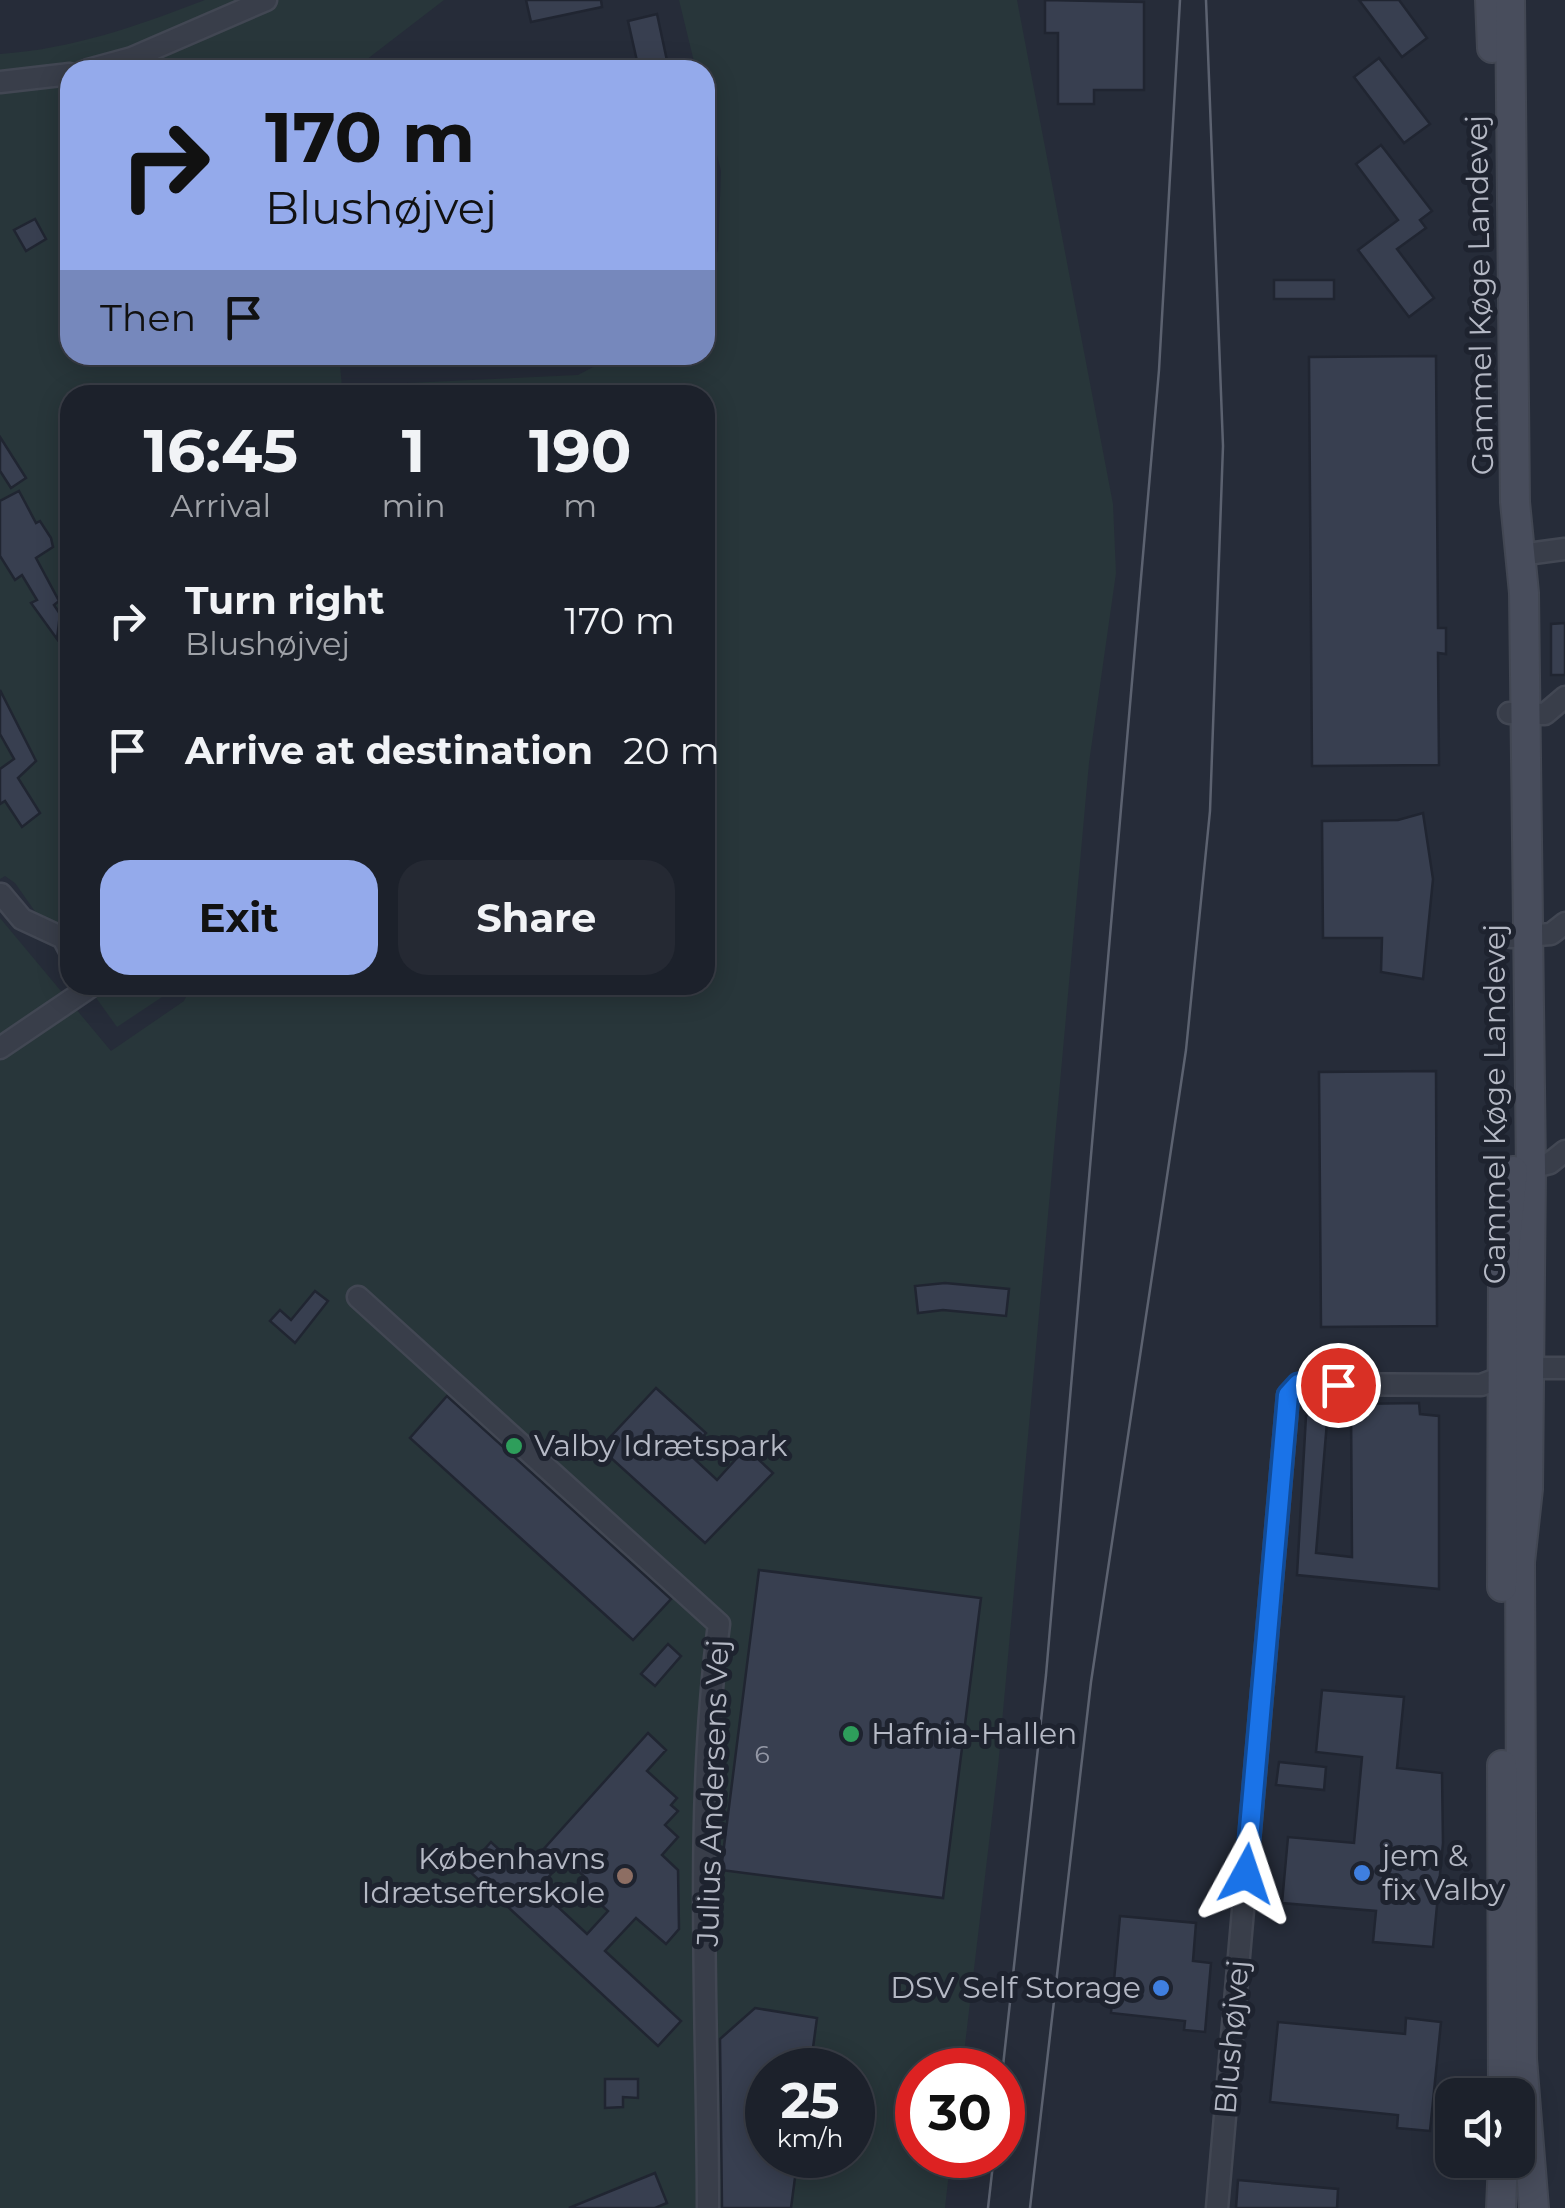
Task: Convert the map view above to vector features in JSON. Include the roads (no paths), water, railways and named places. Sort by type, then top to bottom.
[{"type":"main road","name":"Gammel Køge Landevej","points":[[1490,0],[1497,455],[1517,713]]},
{"type":"main road","name":"Gammel Køge Landevej","points":[[1503,2078],[1522,1171],[1517,713],[1520,555],[1515,502],[1510,0]]},
{"type":"main road","name":"Gammel Køge Landevej","points":[[1515,1372],[1528,1489],[1520,1562],[1522,2059],[1534,2208]]},
{"type":"main road","points":[[1501,2208],[1502,2178]]},
{"type":"street","points":[[125,60],[266,0]]},
{"type":"street","points":[[0,82],[60,75]]},
{"type":"street","points":[[1520,555],[1565,549]]},
{"type":"street","points":[[1517,713],[1545,714],[1565,697]]},
{"type":"street","points":[[1,894],[22,919],[60,937]]},
{"type":"street","points":[[1519,937],[1551,934],[1565,923]]},
{"type":"street","points":[[0,1048],[78,995]]},
{"type":"street","points":[[1522,1171],[1565,1150]]},
{"type":"street","name":"Julius Andersens Vej","points":[[358,1297],[719,1624],[712,1677],[707,1830],[708,2208]]},
{"type":"street","name":"Blushøjvej","points":[[1217,2208],[1288,1395],[1298,1384],[1480,1385],[1515,1372],[1565,1368]]},
{"type":"tram line","points":[[1005,2048],[1046,1675],[1159,370],[1180,0]]},
{"type":"tram line","points":[[1030,2208],[1091,1682],[1186,1050],[1210,811],[1223,446],[1206,0]]},
{"type":"tram line","points":[[988,2208],[991,2178]]},
{"type":"place","name":"Valby Idrætspark","points":[[514,1446]]},
{"type":"place","name":"Hafnia-Hallen","points":[[851,1734]]},
{"type":"place","name":"jem & fix Valby","points":[[1362,1873]]},
{"type":"place","name":"Københavns Idrætsefterskole","points":[[625,1876]]},
{"type":"place","name":"DSV Self Storage","points":[[1161,1988]]}]
